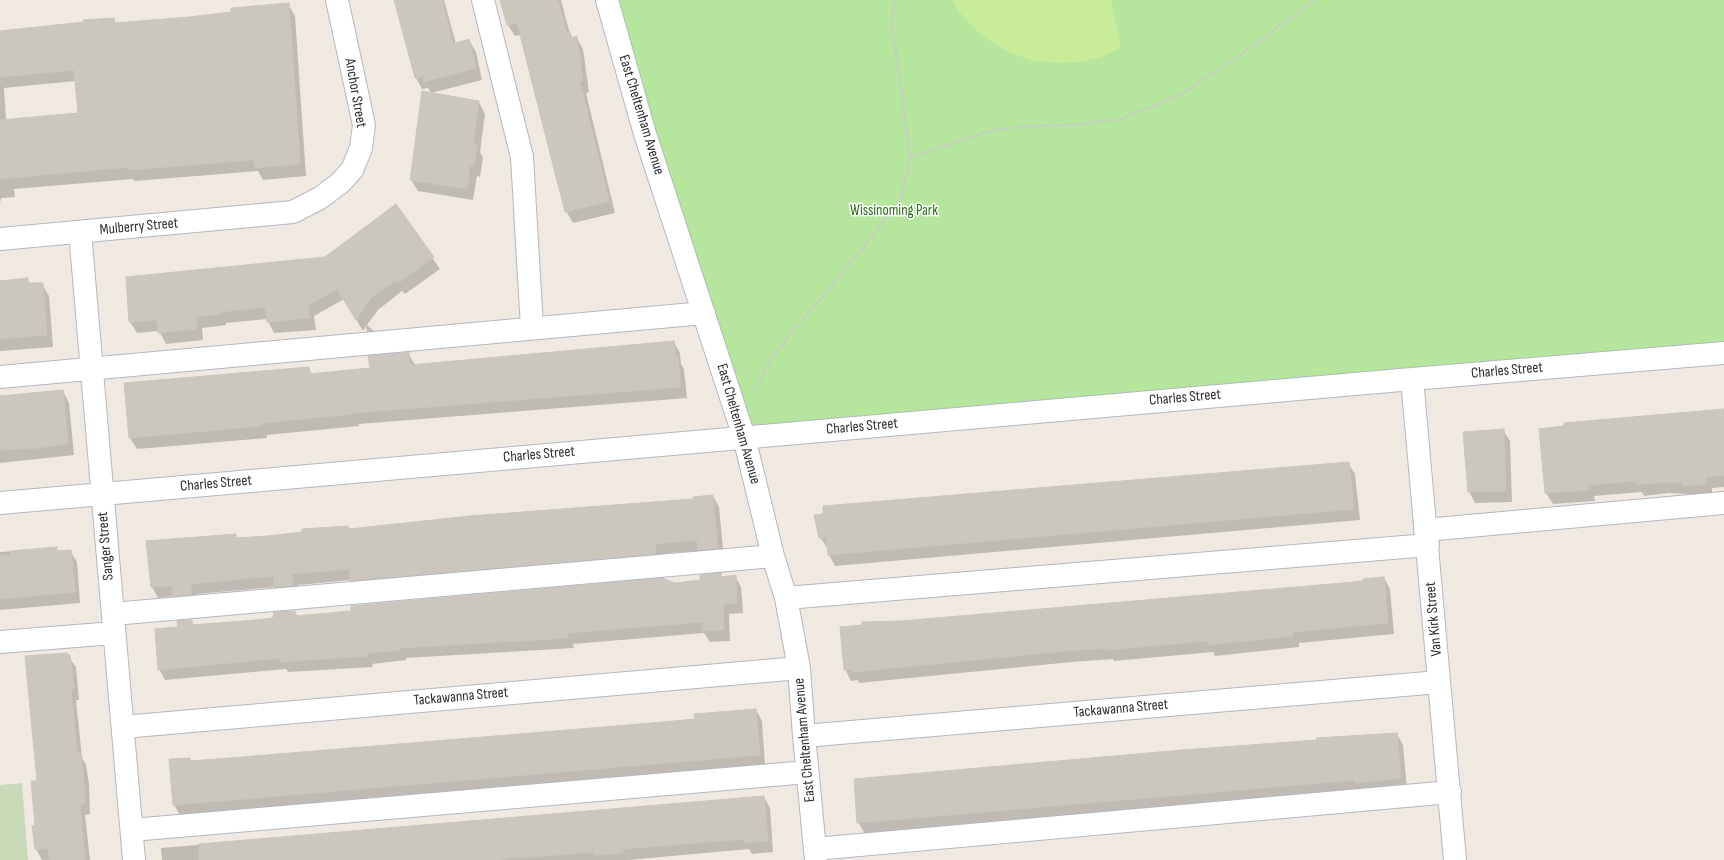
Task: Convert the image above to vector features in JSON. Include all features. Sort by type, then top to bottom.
[{"type":"street","name":"Anchor Street","points":[[278,214],[292,212],[320,198],[340,183],[352,170],[361,148],[364,125],[337,0]]},
{"type":"street","points":[[483,0],[522,157],[532,328]]},
{"type":"street","name":"East Cheltenham Avenue","points":[[607,0],[645,134],[744,437],[773,556],[786,598],[800,668],[807,772],[816,854]]},
{"type":"street","name":"Mulberry Street","points":[[0,239],[278,214]]},
{"type":"street","name":"Sanger Street","points":[[80,232],[134,860]]},
{"type":"street","points":[[0,377],[704,313]]},
{"type":"street","name":"Charles Street","points":[[0,503],[1412,378],[1724,353]]},
{"type":"street","name":"Van Kirk Street","points":[[1412,378],[1456,860]]},
{"type":"street","points":[[786,598],[1427,538],[1724,503]]},
{"type":"street","points":[[0,642],[114,624],[773,556]]},
{"type":"street","name":"Tackawanna Street","points":[[123,727],[800,668]]},
{"type":"street","name":"Tackawanna Street","points":[[804,736],[1439,682]]},
{"type":"street","points":[[132,830],[807,772]]},
{"type":"street","points":[[816,854],[1450,792]]},
{"type":"path","points":[[755,392],[757,384],[774,354],[872,237],[901,198],[910,157],[900,76],[892,29],[894,0]]},
{"type":"path","points":[[910,157],[989,131],[1025,126],[1068,125],[1122,119],[1180,96],[1235,59],[1315,0]]},
{"type":"green space","name":"Wissinoming Park","points":[[607,0],[1724,0],[1724,353],[744,437]]},
{"type":"green space","points":[[952,0],[1111,0],[1121,48],[1101,57],[1079,62],[1057,63],[1035,61],[1013,54],[994,44],[976,30],[961,14]]},
{"type":"green space","points":[[22,783],[28,860],[0,860],[0,785]]},
{"type":"building","points":[[394,0],[442,0],[453,44],[469,39],[476,68],[423,82],[424,76],[415,78]]},
{"type":"building","points":[[500,0],[558,0],[567,33],[570,32],[571,38],[577,36],[583,81],[580,82],[609,201],[565,212],[517,23],[507,25]]},
{"type":"building","points":[[289,3],[300,164],[255,168],[254,160],[127,170],[128,167],[0,179],[0,120],[78,113],[74,70],[0,77],[0,31],[84,22],[83,20],[114,18],[115,23],[189,17],[231,12],[231,8]]},
{"type":"building","points":[[422,91],[479,101],[473,145],[477,145],[474,166],[470,165],[467,189],[410,180]]},
{"type":"building","points":[[396,204],[434,257],[398,283],[395,281],[371,298],[356,320],[337,289],[308,305],[310,318],[267,322],[265,307],[220,312],[220,314],[196,317],[197,329],[158,333],[157,320],[129,322],[126,277],[325,257]]},
{"type":"building","points":[[28,278],[28,283],[43,283],[47,335],[0,339],[0,281]]},
{"type":"building","points":[[674,341],[676,357],[678,357],[681,387],[353,413],[261,423],[261,426],[129,438],[124,383],[309,367],[310,374],[370,368],[368,356],[409,352],[410,365]]},
{"type":"building","points":[[63,390],[68,443],[38,448],[0,450],[0,396]]},
{"type":"building","points":[[1724,409],[1724,475],[1706,477],[1706,484],[1683,486],[1683,483],[1661,482],[1636,485],[1636,481],[1588,485],[1589,490],[1545,493],[1539,429],[1564,426],[1564,423]]},
{"type":"building","points":[[1504,429],[1506,491],[1468,492],[1463,432]]},
{"type":"building","points":[[1349,462],[1354,509],[828,555],[826,537],[819,538],[814,515],[823,514],[823,506]]},
{"type":"building","points":[[713,495],[718,548],[698,550],[697,540],[655,544],[656,554],[350,581],[349,569],[292,574],[293,586],[274,587],[274,576],[191,584],[191,595],[173,596],[172,586],[151,587],[146,541],[236,534],[236,538],[268,536],[302,532],[302,529],[348,526],[349,529],[470,516],[693,499],[693,497]]},
{"type":"building","points":[[57,547],[57,551],[71,550],[75,592],[0,599],[0,556],[11,555],[10,551]]},
{"type":"building","points":[[721,573],[721,577],[736,575],[737,603],[723,604],[724,630],[702,631],[702,622],[568,633],[568,638],[400,648],[400,650],[367,653],[367,656],[280,662],[280,658],[158,670],[155,629],[178,627],[177,621],[192,620],[192,625],[255,620],[273,618],[274,612],[295,611],[296,616],[351,611],[351,606],[662,578],[675,583],[700,580],[700,575]]},
{"type":"building","points":[[1384,577],[1388,623],[1293,632],[1293,636],[1208,645],[1207,641],[1106,650],[1106,648],[1065,651],[852,672],[852,669],[844,670],[840,627],[862,625],[862,622],[901,621],[1343,583]]},
{"type":"building","points":[[67,653],[70,655],[74,689],[71,689],[77,753],[80,753],[83,772],[85,803],[80,804],[85,860],[49,860],[48,848],[35,849],[32,826],[35,825],[31,781],[37,781],[25,656]]},
{"type":"building","points":[[756,709],[760,755],[173,805],[169,759],[190,758],[190,761],[652,723],[695,719],[694,714]]},
{"type":"building","points":[[1397,733],[1401,778],[1355,783],[1355,780],[857,823],[854,779],[1182,750],[1317,740],[1316,738]]},
{"type":"building","points":[[764,796],[768,841],[745,843],[745,839],[623,849],[623,853],[594,855],[594,852],[491,860],[199,860],[199,844]]}]
